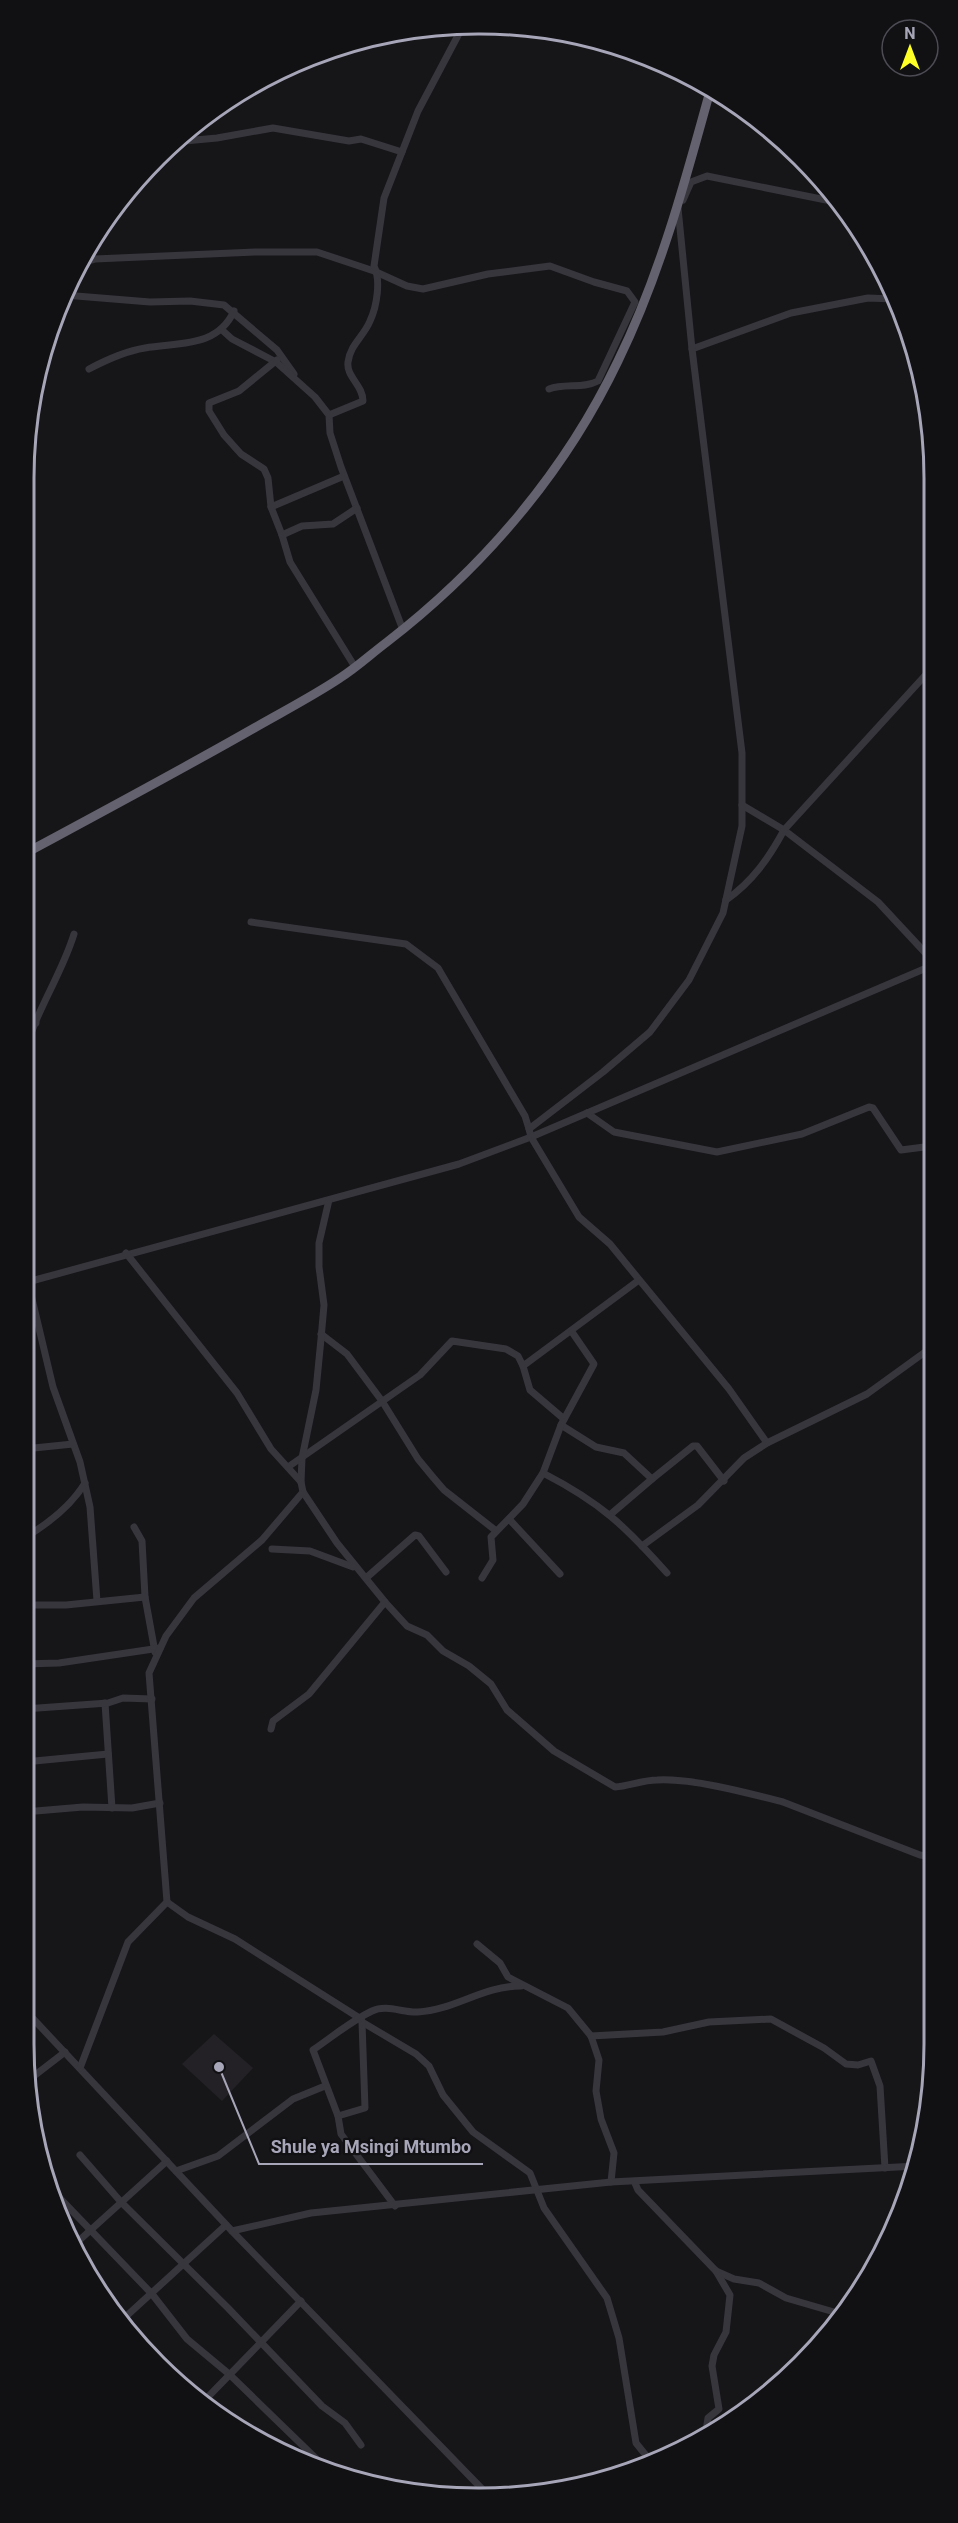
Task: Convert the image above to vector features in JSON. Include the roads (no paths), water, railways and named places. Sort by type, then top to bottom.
[{"type":"highway","points":[[34,849],[189,766],[341,678],[450,591],[491,548],[519,516],[564,453],[618,361],[647,292],[678,205],[708,98]]},
{"type":"street","points":[[329,415],[363,401],[363,393],[348,372],[347,364],[350,352],[370,323],[378,274],[374,266],[381,209],[418,111],[459,35]]},
{"type":"street","points":[[191,140],[273,128],[349,141],[361,139],[402,152]]},
{"type":"street","points":[[679,216],[684,196],[691,182],[706,176],[823,199]]},
{"type":"street","points":[[530,1133],[650,1032],[689,980],[723,913],[742,826],[742,753],[692,349],[678,205]]},
{"type":"street","points":[[93,259],[302,251],[317,252],[407,286],[423,289],[488,274],[550,266],[627,291],[634,302],[598,381],[549,389]]},
{"type":"street","points":[[73,297],[150,302],[208,302],[224,305],[234,311],[280,354],[301,384]]},
{"type":"street","points":[[692,349],[791,313],[868,298],[885,299]]},
{"type":"street","points":[[89,369],[144,348],[186,344],[222,330],[234,311]]},
{"type":"street","points":[[222,330],[232,339],[276,362],[301,384],[329,415],[330,433],[344,476],[357,508],[363,531],[403,630]]},
{"type":"street","points":[[280,354],[276,362],[239,391],[209,403],[209,411],[224,435],[241,454],[264,469],[268,478],[271,507],[290,562],[355,667]]},
{"type":"street","points":[[271,507],[344,476]]},
{"type":"street","points":[[282,535],[302,526],[333,524],[357,508]]},
{"type":"street","points":[[726,900],[743,888],[772,852],[784,830],[924,677]]},
{"type":"street","points":[[742,805],[784,830],[878,902],[924,951]]},
{"type":"street","points":[[251,922],[406,944],[438,968],[525,1116],[530,1133],[575,1212],[610,1244],[729,1389],[767,1443]]},
{"type":"street","points":[[34,1029],[42,1004],[62,966],[74,934]]},
{"type":"street","points":[[34,1280],[459,1164],[530,1133],[587,1113],[924,969]]},
{"type":"street","points":[[587,1113],[614,1132],[717,1152],[802,1134],[869,1107],[873,1108],[901,1150],[924,1147]]},
{"type":"street","points":[[329,1200],[319,1244],[318,1267],[324,1305],[316,1390],[302,1458],[301,1482],[303,1492],[337,1543],[385,1602],[407,1626],[427,1635],[443,1651],[469,1666],[491,1684],[507,1710],[554,1751],[615,1787],[655,1780],[671,1780],[762,1797],[924,1854]]},
{"type":"street","points":[[126,1253],[237,1394],[271,1449],[301,1482]]},
{"type":"street","points":[[524,1366],[639,1280]]},
{"type":"street","points":[[34,1312],[54,1387],[74,1444],[84,1483],[92,1522],[98,1601]]},
{"type":"street","points":[[482,1578],[493,1560],[490,1542],[495,1530],[523,1504],[543,1473],[562,1422],[594,1364],[572,1332]]},
{"type":"street","points":[[321,1334],[347,1354],[382,1401],[418,1459],[444,1490],[495,1530]]},
{"type":"street","points":[[288,1467],[420,1375],[452,1341],[506,1349],[518,1356],[524,1366],[524,1378],[530,1390],[562,1422],[596,1447],[624,1453],[652,1479]]},
{"type":"street","points":[[642,1546],[698,1505],[744,1458],[767,1443],[867,1394],[924,1353]]},
{"type":"street","points":[[34,1448],[74,1444]]},
{"type":"street","points":[[611,1514],[695,1445],[724,1481]]},
{"type":"street","points":[[543,1473],[594,1501],[611,1514],[667,1574]]},
{"type":"street","points":[[34,1531],[50,1521],[77,1495],[84,1483]]},
{"type":"street","points":[[34,1664],[59,1663],[157,1648],[194,1598],[262,1540],[303,1492]]},
{"type":"street","points":[[509,1519],[560,1574]]},
{"type":"street","points":[[80,2068],[128,1942],[167,1902],[149,1673],[157,1648],[145,1597],[142,1541],[134,1527]]},
{"type":"street","points":[[366,1578],[415,1535],[419,1536],[446,1572]]},
{"type":"street","points":[[272,1549],[310,1551],[358,1569]]},
{"type":"street","points":[[34,1605],[66,1605],[145,1597]]},
{"type":"street","points":[[271,1729],[273,1721],[309,1694],[385,1602]]},
{"type":"street","points":[[34,1707],[105,1703],[123,1698],[152,1699]]},
{"type":"street","points":[[105,1703],[112,1808]]},
{"type":"street","points":[[34,1761],[108,1754]]},
{"type":"street","points":[[34,1811],[83,1806],[132,1808],[160,1803]]},
{"type":"street","points":[[167,1902],[188,1917],[235,1939],[416,2054],[429,2066],[443,2095],[473,2132],[530,2173],[544,2208],[607,2298],[619,2338],[636,2443],[646,2456]]},
{"type":"street","points":[[477,1944],[500,1963],[508,1977],[521,1986],[567,2008],[591,2036],[599,2060],[596,2091],[601,2120],[614,2153],[611,2182]]},
{"type":"street","points":[[395,2206],[341,2134],[338,2116],[313,2050],[373,2010],[391,2008],[418,2012],[465,2001],[488,1989],[521,1986]]},
{"type":"street","points":[[34,2019],[229,2228],[481,2488]]},
{"type":"street","points":[[591,2036],[663,2032],[709,2022],[771,2019],[824,2048],[846,2064],[858,2065],[871,2061],[880,2086],[885,2168]]},
{"type":"street","points":[[338,2116],[365,2108],[361,2020]]},
{"type":"street","points":[[35,2075],[65,2052]]},
{"type":"street","points":[[176,2171],[218,2156],[293,2099],[326,2086]]},
{"type":"street","points":[[80,2155],[121,2202],[322,2406],[345,2423],[361,2445]]},
{"type":"street","points":[[80,2240],[167,2162]]},
{"type":"street","points":[[127,2316],[183,2264],[229,2228],[311,2213],[611,2182],[635,2183],[906,2167]]},
{"type":"street","points":[[635,2183],[638,2190],[716,2271],[730,2295],[726,2332],[714,2355],[712,2366],[719,2409],[708,2418],[707,2426]]},
{"type":"street","points":[[64,2203],[152,2294],[187,2339],[229,2374],[315,2457]]},
{"type":"street","points":[[716,2271],[734,2279],[759,2283],[786,2298],[834,2312]]},
{"type":"street","points":[[208,2397],[301,2301]]},
{"type":"place","name":"Shule ya Msingi Mtumbo","points":[[219,2067]]}]
